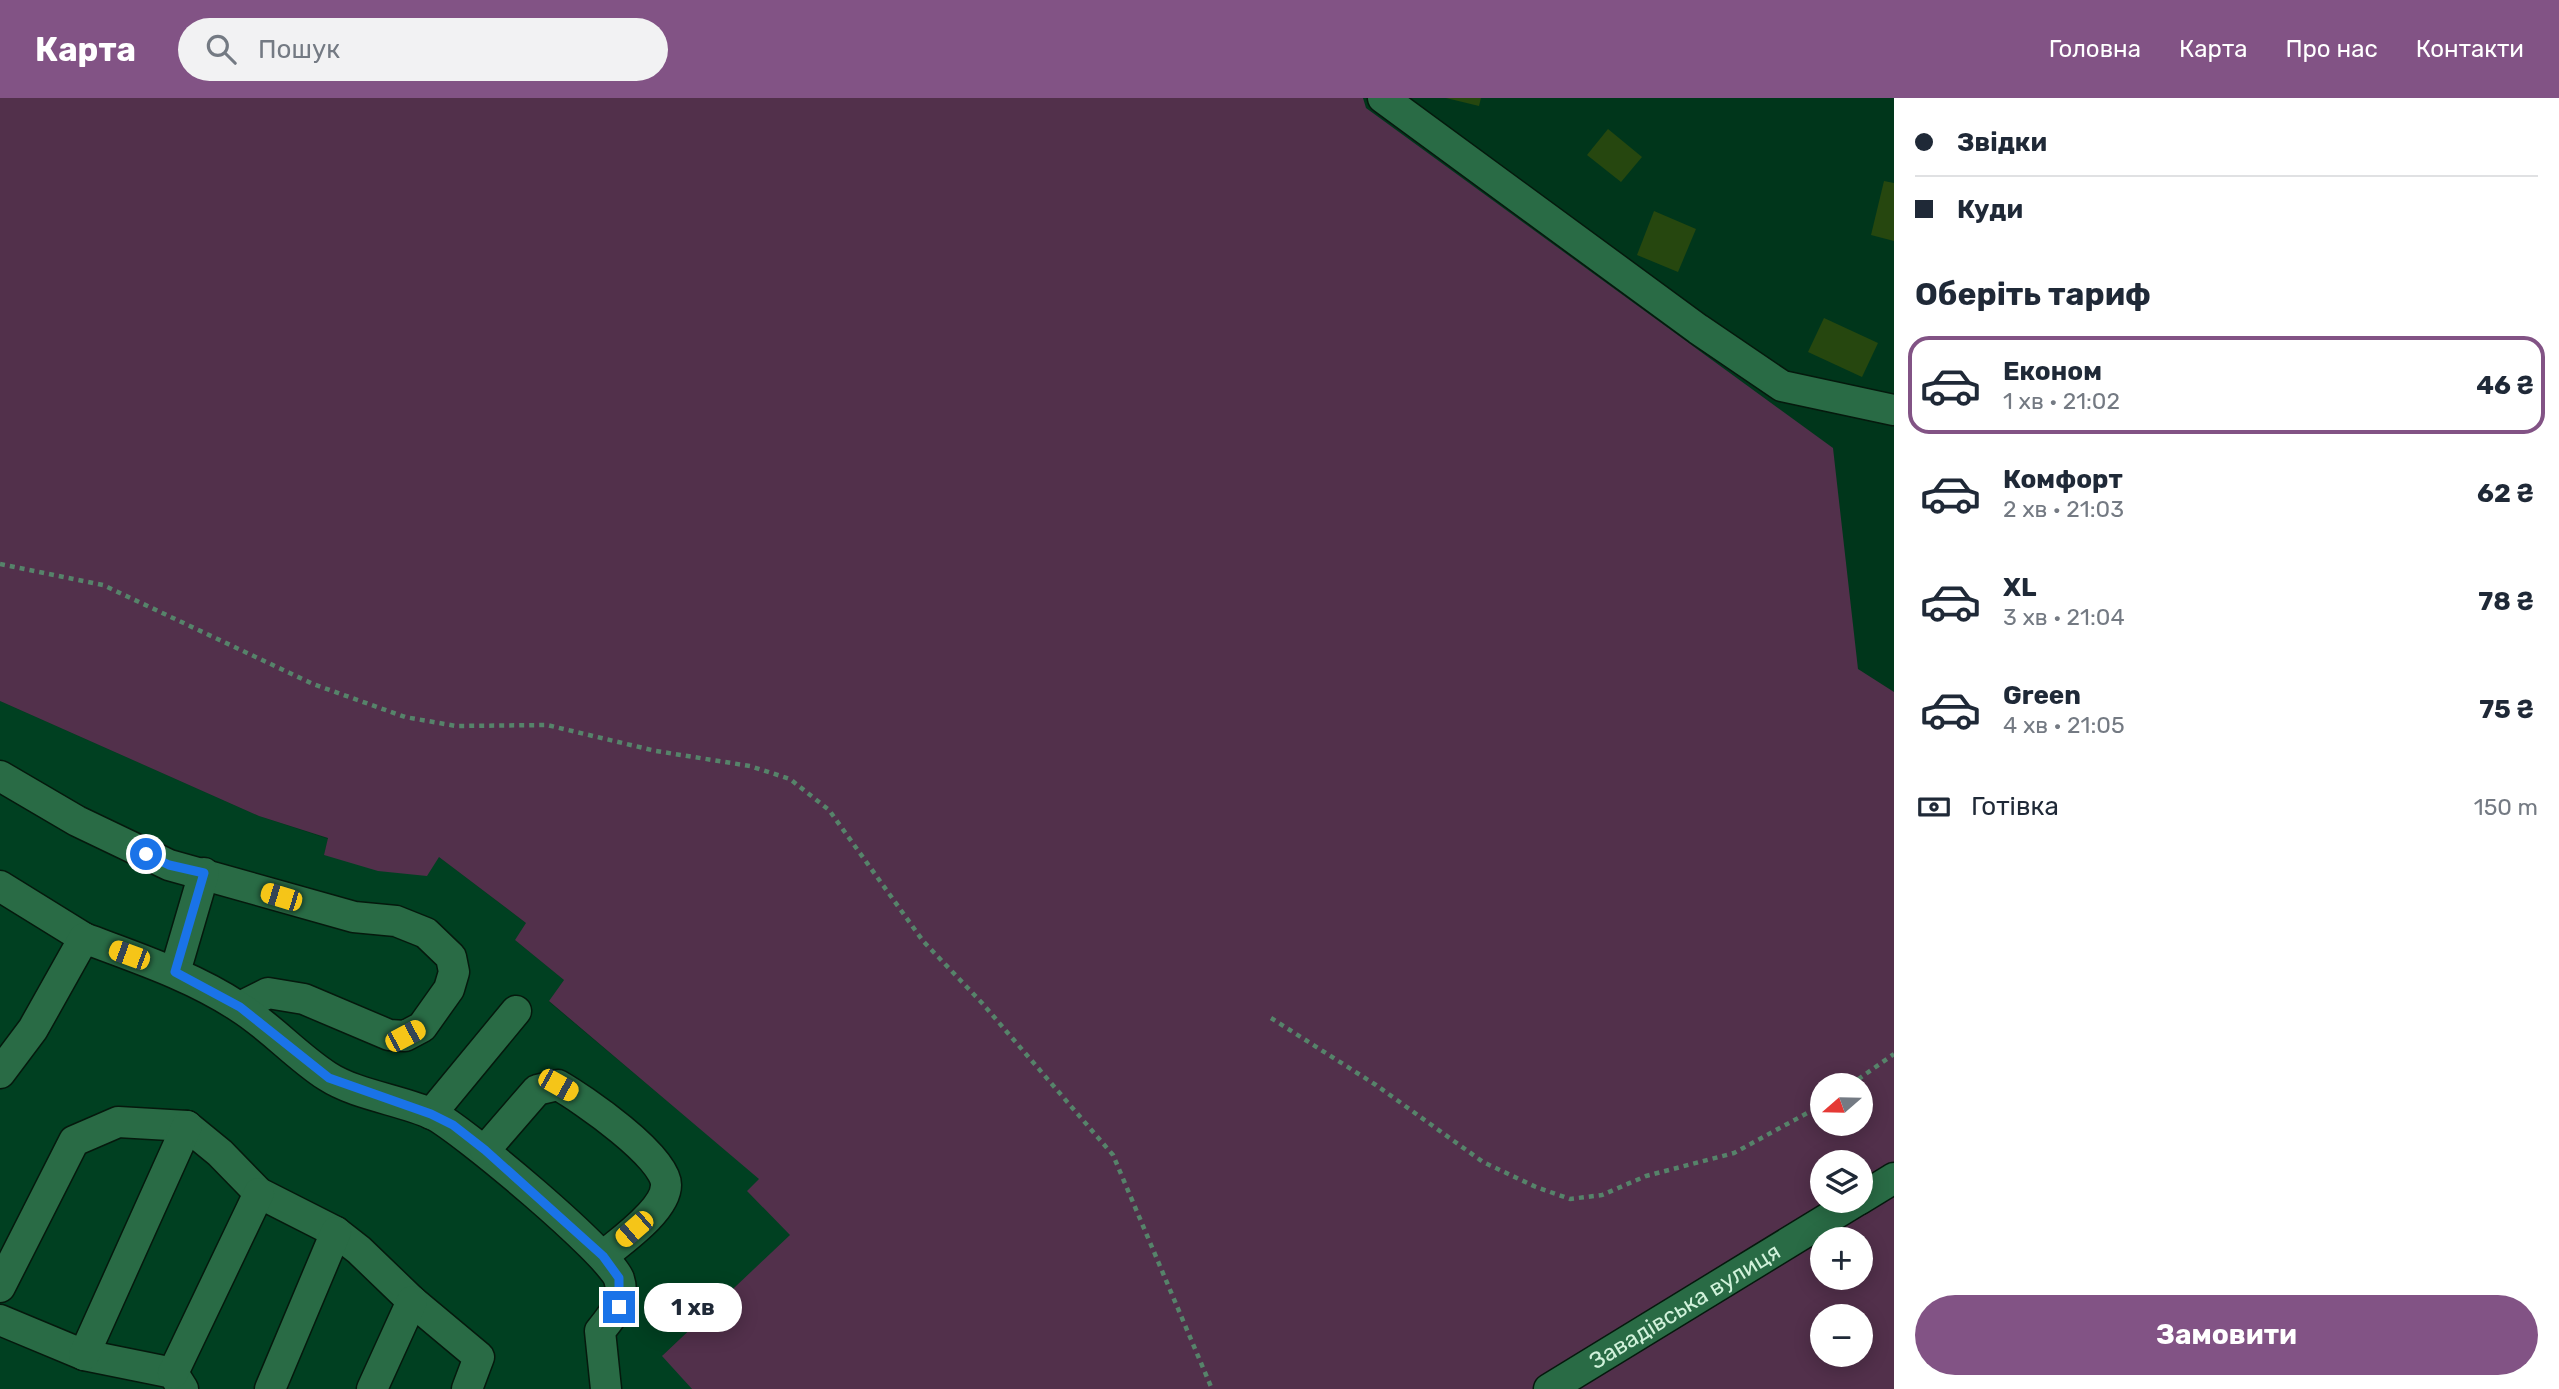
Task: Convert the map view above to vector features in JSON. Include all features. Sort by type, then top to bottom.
[{"type":"street","points":[[1383,98],[1698,329],[1782,386],[1894,410]]},
{"type":"street","points":[[0,776],[77,821],[169,865],[204,873],[306,905],[406,925],[426,933],[451,957],[454,972],[449,989],[422,1027],[405,1036],[389,1034],[304,999],[268,993],[240,1007]]},
{"type":"street","points":[[175,972],[204,873]]},
{"type":"street","points":[[0,886],[84,938],[175,972],[240,1007],[329,1078],[431,1114],[485,1150],[603,1256],[619,1278],[619,1307],[600,1331],[606,1389]]},
{"type":"street","points":[[0,1073],[33,1029],[84,938]]},
{"type":"street","points":[[431,1114],[516,1011]]},
{"type":"street","points":[[485,1150],[537,1090],[558,1085],[582,1098],[648,1155],[663,1173],[666,1186],[660,1202],[650,1215],[603,1256]]},
{"type":"street","points":[[0,1287],[74,1141],[118,1122],[187,1126],[220,1153],[259,1194],[336,1232],[359,1250],[411,1301],[478,1357],[467,1389]]},
{"type":"street","points":[[84,1355],[187,1126]]},
{"type":"street","name":"Завадівська вулиця","points":[[1873,1191],[1894,1178]]},
{"type":"street","points":[[0,1320],[84,1355],[178,1381],[259,1194]]},
{"type":"street","name":"Завадівська вулиця","points":[[1549,1389],[1838,1213]]},
{"type":"street","points":[[270,1389],[336,1232]]},
{"type":"street","points":[[373,1389],[411,1301]]},
{"type":"path","points":[[0,564],[103,585],[313,684],[405,717],[456,726],[547,725],[656,751],[750,766],[790,779],[828,810],[923,941],[982,1003],[1113,1155],[1212,1389]]},
{"type":"path","points":[[1271,1018],[1376,1085],[1483,1162],[1536,1187],[1570,1199],[1602,1195],[1646,1176],[1734,1153],[1810,1112]]},
{"type":"path","points":[[1867,1073],[1894,1054]]},
{"type":"shaded area","points":[[0,98],[1363,98],[1366,108],[1833,448],[1858,669],[1894,692],[1894,1389],[692,1389],[662,1356],[790,1235],[747,1191],[759,1179],[549,1001],[564,980],[515,940],[526,923],[439,857],[427,876],[378,871],[324,855],[328,838],[259,816],[0,701]]},
{"type":"shaded area","points":[[0,701],[259,816],[328,839],[324,855],[439,857],[527,924],[515,940],[564,980],[549,1002],[760,1179],[748,1192],[791,1235],[663,1355],[692,1389],[0,1389]]},
{"type":"building","points":[[1446,98],[1481,98],[1479,106]]},
{"type":"building","points":[[1608,129],[1642,157],[1621,182],[1587,155]]},
{"type":"building","points":[[1884,181],[1894,183],[1894,241],[1871,235]]},
{"type":"building","points":[[1654,211],[1696,229],[1678,272],[1637,255]]},
{"type":"building","points":[[1824,318],[1878,343],[1862,377],[1808,352]]},
{"type":"route","points":[[146,854],[169,865],[204,873],[175,972],[240,1007],[329,1078],[431,1114],[453,1125],[485,1150],[603,1256],[619,1278],[619,1307]]}]
